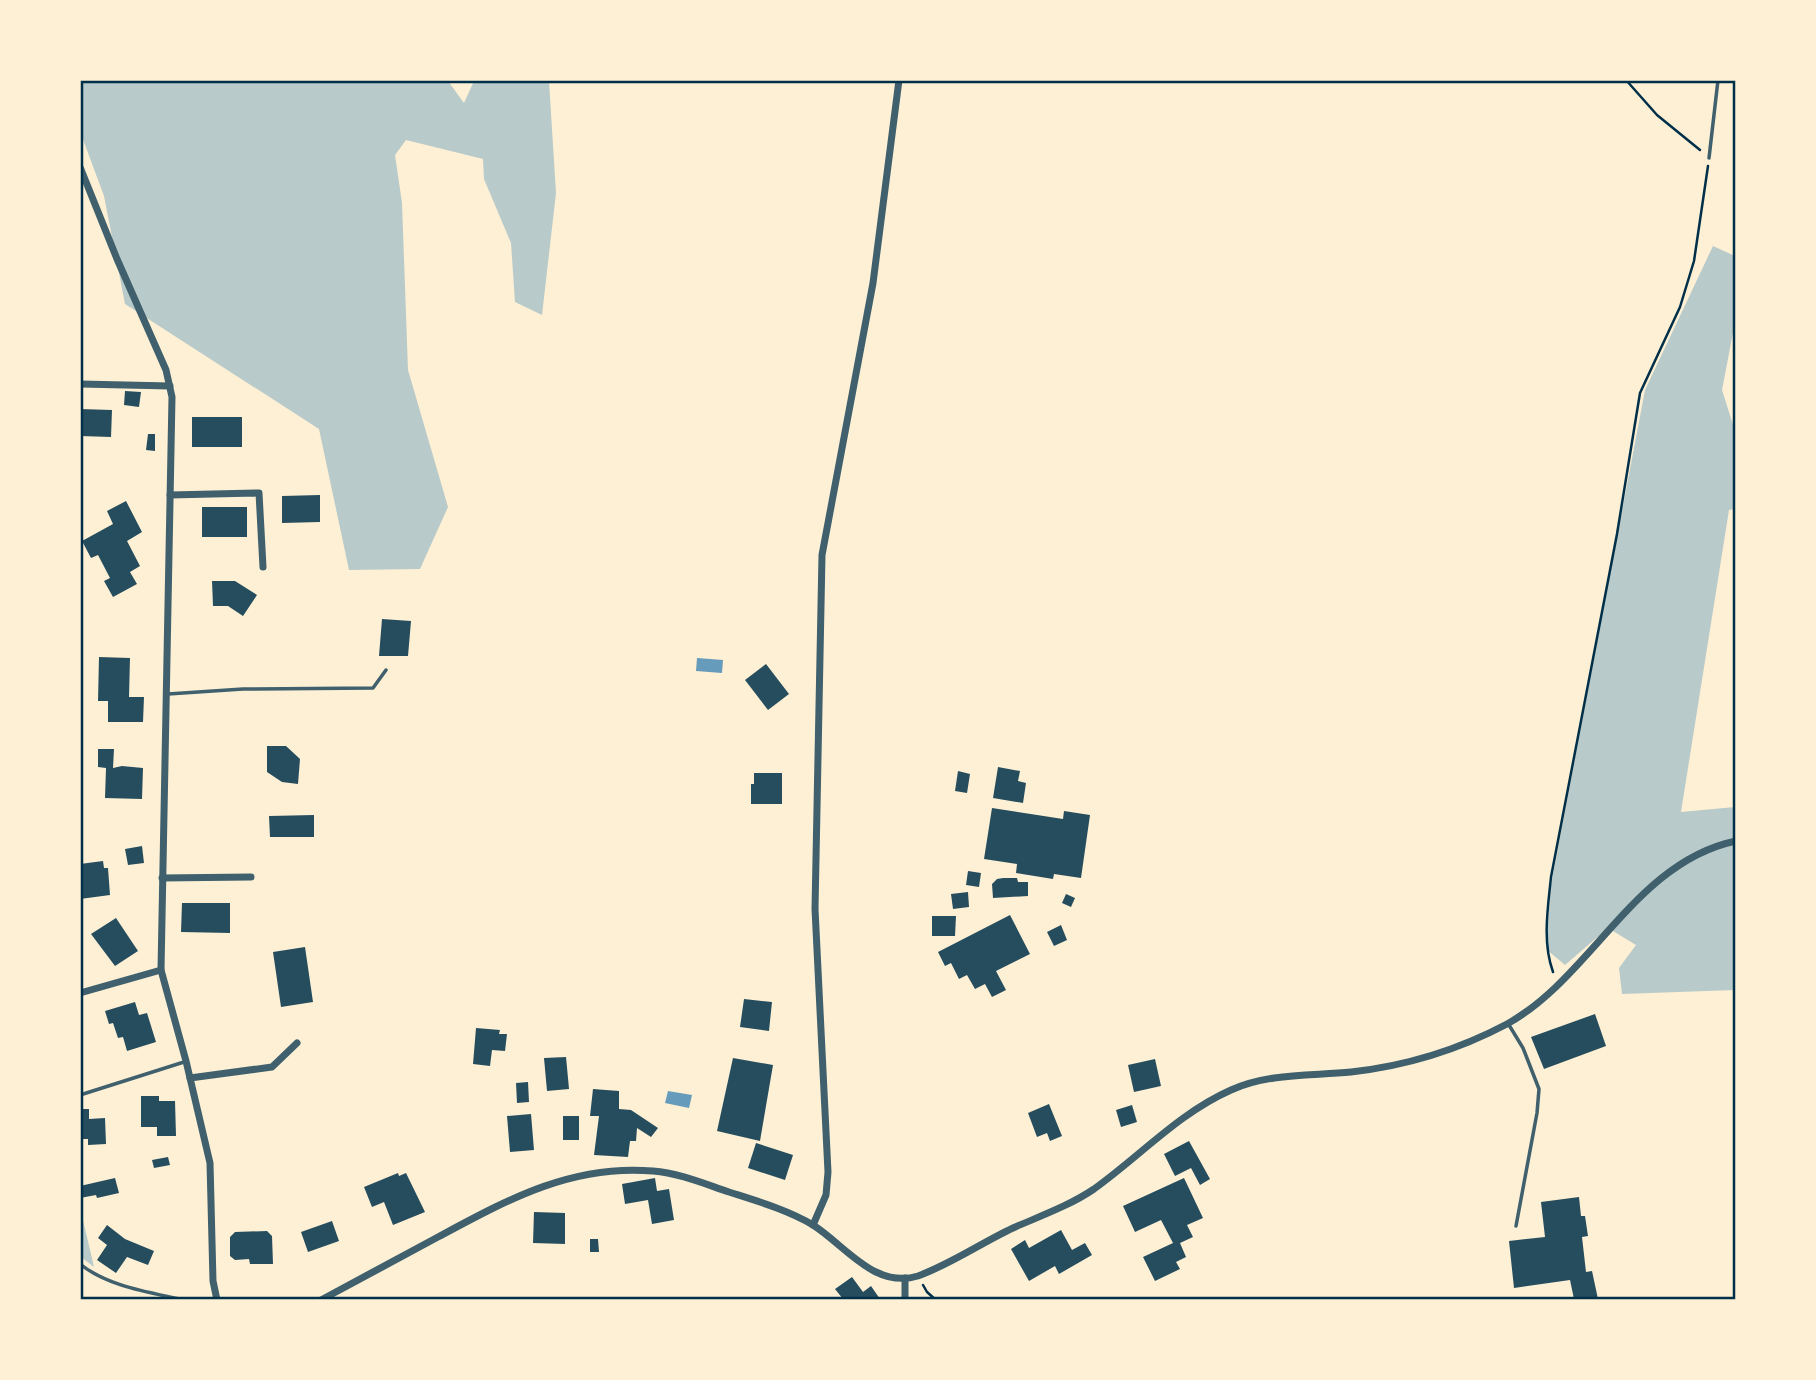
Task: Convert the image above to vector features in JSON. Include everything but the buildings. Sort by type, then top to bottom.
[{"type":"street","points":[[813,1225],[826,1195],[828,1172],[815,909],[822,555],[873,283],[899,80]]},
{"type":"street","points":[[80,167],[166,370],[172,397],[161,970],[211,1163],[213,1281],[216,1300]]},
{"type":"street","points":[[80,384],[170,386]]},
{"type":"street","points":[[170,495],[259,493],[263,568]]},
{"type":"street","points":[[321,1300],[503,1203],[552,1182],[592,1173],[633,1170],[672,1174],[774,1207],[813,1225],[864,1266],[882,1274],[905,1278],[918,1276],[1075,1200],[1104,1181],[1186,1115],[1234,1088],[1284,1076],[1348,1072],[1395,1065],[1436,1055],[1508,1023],[1544,998],[1658,882],[1698,854],[1735,841]]},
{"type":"street","points":[[162,878],[251,877]]},
{"type":"street","points":[[80,993],[161,970]]},
{"type":"street","points":[[190,1078],[272,1067],[297,1043]]},
{"type":"street","points":[[905,1278],[905,1300]]},
{"type":"lane","points":[[1709,158],[1718,80]]},
{"type":"lane","points":[[166,694],[243,689],[373,688],[386,670]]},
{"type":"lane","points":[[1508,1023],[1523,1048],[1539,1089],[1516,1226]]},
{"type":"lane","points":[[80,1096],[186,1061]]},
{"type":"lane","points":[[80,1264],[129,1287],[184,1300]]},
{"type":"path","points":[[1558,984],[1551,967],[1548,948],[1551,877],[1617,534],[1640,393],[1679,307],[1694,261],[1709,158],[1657,116],[1626,80]]},
{"type":"path","points":[[918,1276],[927,1292],[936,1300]]},
{"type":"shaded area","points":[[81,81],[448,81],[464,103],[474,81],[549,81],[556,193],[542,315],[515,302],[511,243],[484,179],[483,159],[406,140],[395,155],[402,203],[408,370],[448,507],[420,569],[349,570],[319,429],[125,304],[104,196],[81,134]]},
{"type":"shaded area","points":[[1713,246],[1735,256],[1735,322],[1722,390],[1735,431],[1735,509],[1729,510],[1681,812],[1735,807],[1735,990],[1622,994],[1619,968],[1636,945],[1608,928],[1565,965],[1546,949],[1551,885],[1645,390]]},
{"type":"shaded area","points":[[81,1218],[83,1220],[94,1267],[81,1257]]},
{"type":"water","points":[[697,658],[723,660],[722,673],[696,671]]},
{"type":"water","points":[[668,1091],[692,1095],[689,1108],[665,1103]]}]
